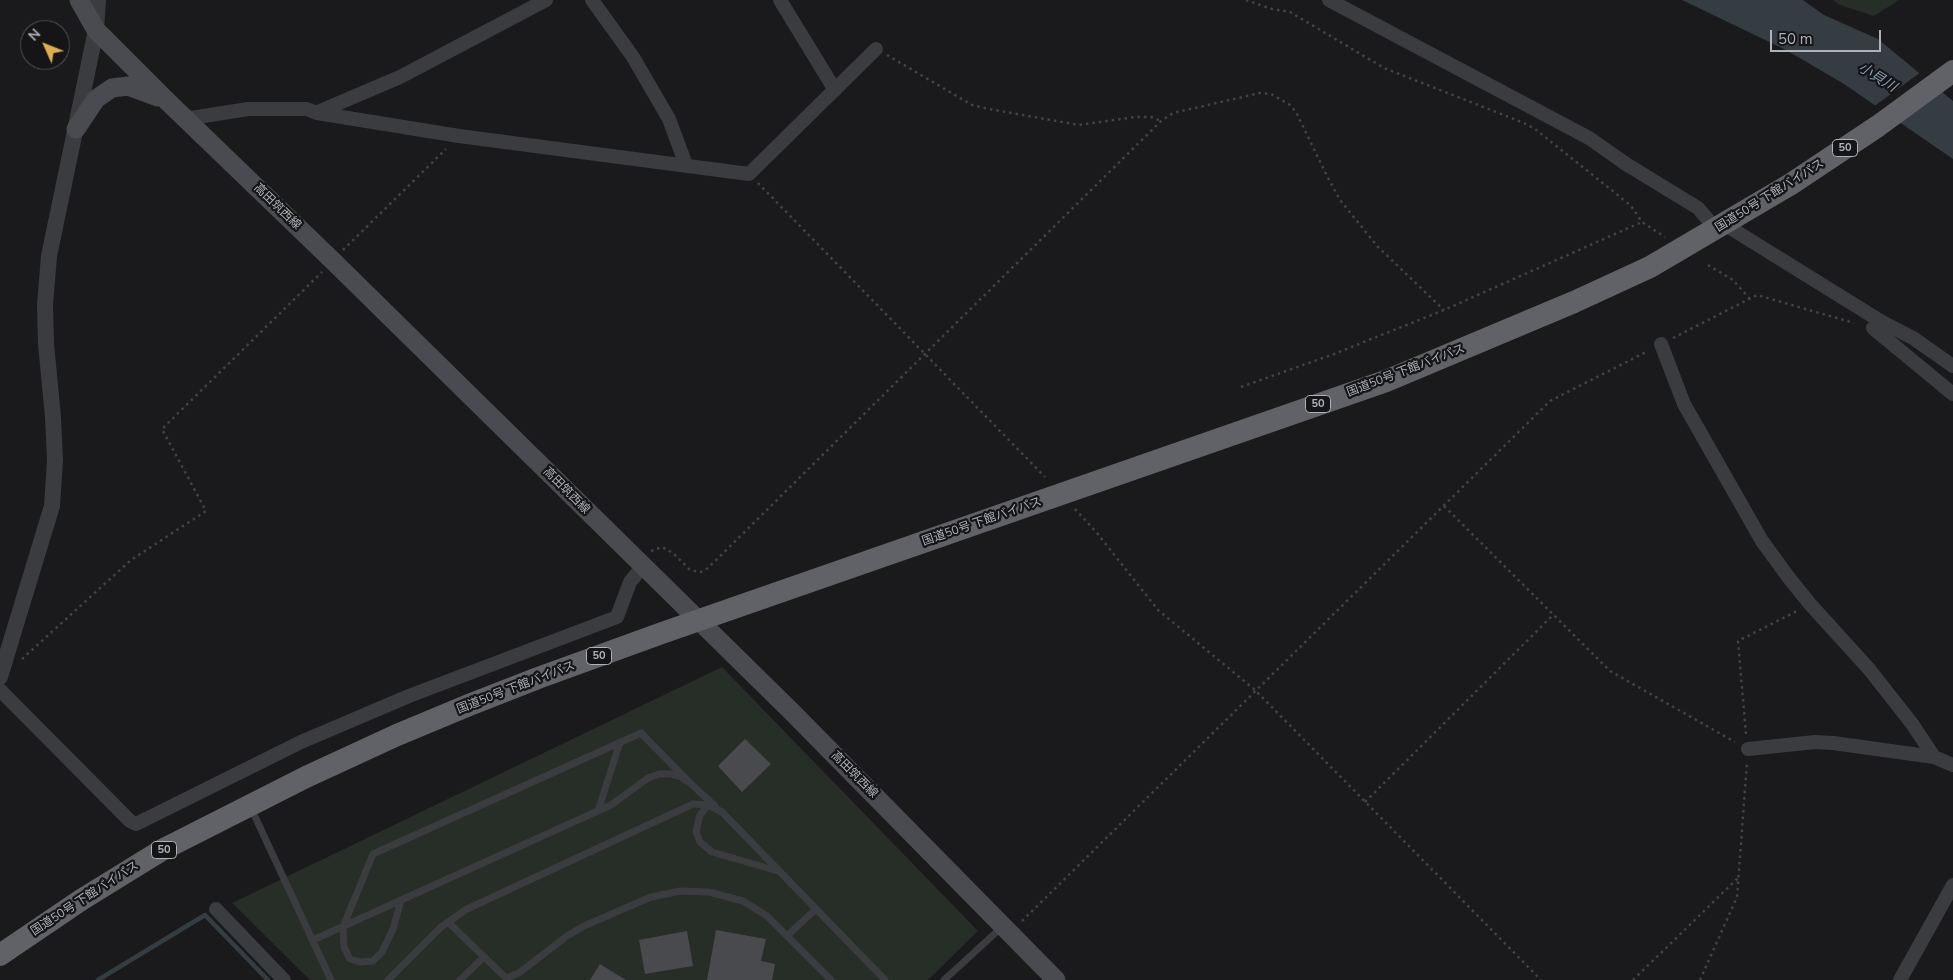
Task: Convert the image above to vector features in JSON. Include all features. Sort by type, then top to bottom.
[{"type":"highway","name":"国道50号 下館バイパス","points":[[0,955],[81,900],[162,850],[249,805],[397,736],[469,705],[538,678],[698,621],[1386,380],[1574,302],[1650,267],[1791,184],[1871,131],[1953,70]]},
{"type":"main road","name":"高田筑西線","points":[[79,0],[96,30],[792,712],[1056,980]]},
{"type":"main road","points":[[76,129],[96,99],[112,88],[128,86],[166,100]]},
{"type":"street","points":[[1,674],[52,506],[55,460],[46,344],[45,305],[49,256],[96,30],[98,0]]},
{"type":"street","points":[[317,113],[400,77],[546,0]]},
{"type":"street","points":[[592,0],[633,57],[669,119],[686,165]]},
{"type":"street","points":[[780,0],[835,90]]},
{"type":"street","points":[[1329,0],[1589,138],[1626,164],[1882,322],[1913,338],[1953,366]]},
{"type":"street","points":[[185,119],[248,109],[307,109],[317,113],[459,136],[749,174],[876,49]]},
{"type":"street","points":[[1873,328],[1953,394]]},
{"type":"street","points":[[1661,344],[1684,404],[1753,524],[1789,578],[1869,669],[1913,725],[1934,757]]},
{"type":"street","points":[[0,690],[130,821],[136,824],[301,742],[400,700],[617,616],[630,582],[640,564]]},
{"type":"street","points":[[1748,749],[1815,742],[1934,757],[1953,765]]},
{"type":"street","points":[[1900,980],[1953,885]]},
{"type":"street","points":[[216,909],[284,980]]},
{"type":"lane","points":[[401,900],[382,952],[373,961],[360,962],[350,959],[344,947],[342,926],[373,854],[641,733],[690,783],[722,812],[885,980]]},
{"type":"lane","points":[[598,811],[620,742]]},
{"type":"lane","points":[[313,940],[611,805],[648,778],[659,774],[671,774],[681,777],[690,783]]},
{"type":"lane","points":[[388,980],[448,922],[467,909],[684,807],[693,804],[708,805],[722,812]]},
{"type":"lane","points":[[249,805],[331,980]]},
{"type":"lane","points":[[708,805],[700,815],[696,832],[700,842],[712,852],[779,871]]},
{"type":"lane","points":[[448,922],[506,978],[513,976],[567,936],[584,926],[652,897],[680,891],[709,892],[743,901],[768,916],[831,980]]},
{"type":"lane","points":[[788,935],[816,909]]},
{"type":"lane","points":[[944,980],[1007,929]]},
{"type":"lane","points":[[460,980],[484,957]]},
{"type":"lane","points":[[496,980],[502,974]]},
{"type":"path","points":[[1246,0],[1258,5],[1290,12],[1384,68],[1535,129],[1614,192],[1630,206],[1642,222],[1664,237]]},
{"type":"path","points":[[876,49],[972,104],[989,109],[1079,126],[1151,117],[1162,121]]},
{"type":"path","points":[[640,564],[651,550],[662,547],[673,553],[690,570],[701,572],[708,568],[1162,121],[1173,113],[1228,102],[1260,93],[1271,94],[1290,105],[1296,112],[1326,176],[1340,200],[1378,247],[1444,310]]},
{"type":"path","points":[[1,674],[14,666],[131,560],[206,511],[162,429],[459,136]]},
{"type":"path","points":[[749,174],[1045,477]]},
{"type":"path","points":[[1241,387],[1334,354],[1444,310],[1642,222]]},
{"type":"path","points":[[1708,265],[1733,280],[1750,298]]},
{"type":"path","points":[[1007,929],[1255,690],[1550,401],[1757,295],[1873,328]]},
{"type":"path","points":[[1072,506],[1158,610],[1255,690],[1540,980]]},
{"type":"path","points":[[1444,506],[1610,672],[1748,749]]},
{"type":"path","points":[[1700,980],[1737,897],[1748,749],[1738,641],[1810,604]]},
{"type":"path","points":[[1365,802],[1554,614]]},
{"type":"path","points":[[1633,980],[1739,877]]},
{"type":"shaded area","points":[[1833,0],[1899,0],[1874,16],[1840,5]]},
{"type":"shaded area","points":[[722,667],[978,931],[928,980],[310,980],[232,903]]},
{"type":"water","name":"小貝川","points":[[1682,0],[1803,0],[1824,15],[1878,39],[1953,101],[1953,159],[1844,84],[1786,50]]},
{"type":"pier","points":[[1921,72],[1944,90],[1897,124],[1873,107]]},
{"type":"building","points":[[745,739],[771,764],[742,792],[718,766]]},
{"type":"building","points":[[716,930],[766,939],[761,961],[775,964],[772,980],[707,980]]},
{"type":"building","points":[[687,931],[693,966],[645,974],[639,940]]},
{"type":"building","points":[[600,964],[626,980],[590,980]]},
{"type":"waterway","points":[[98,980],[205,915],[268,980]]}]
